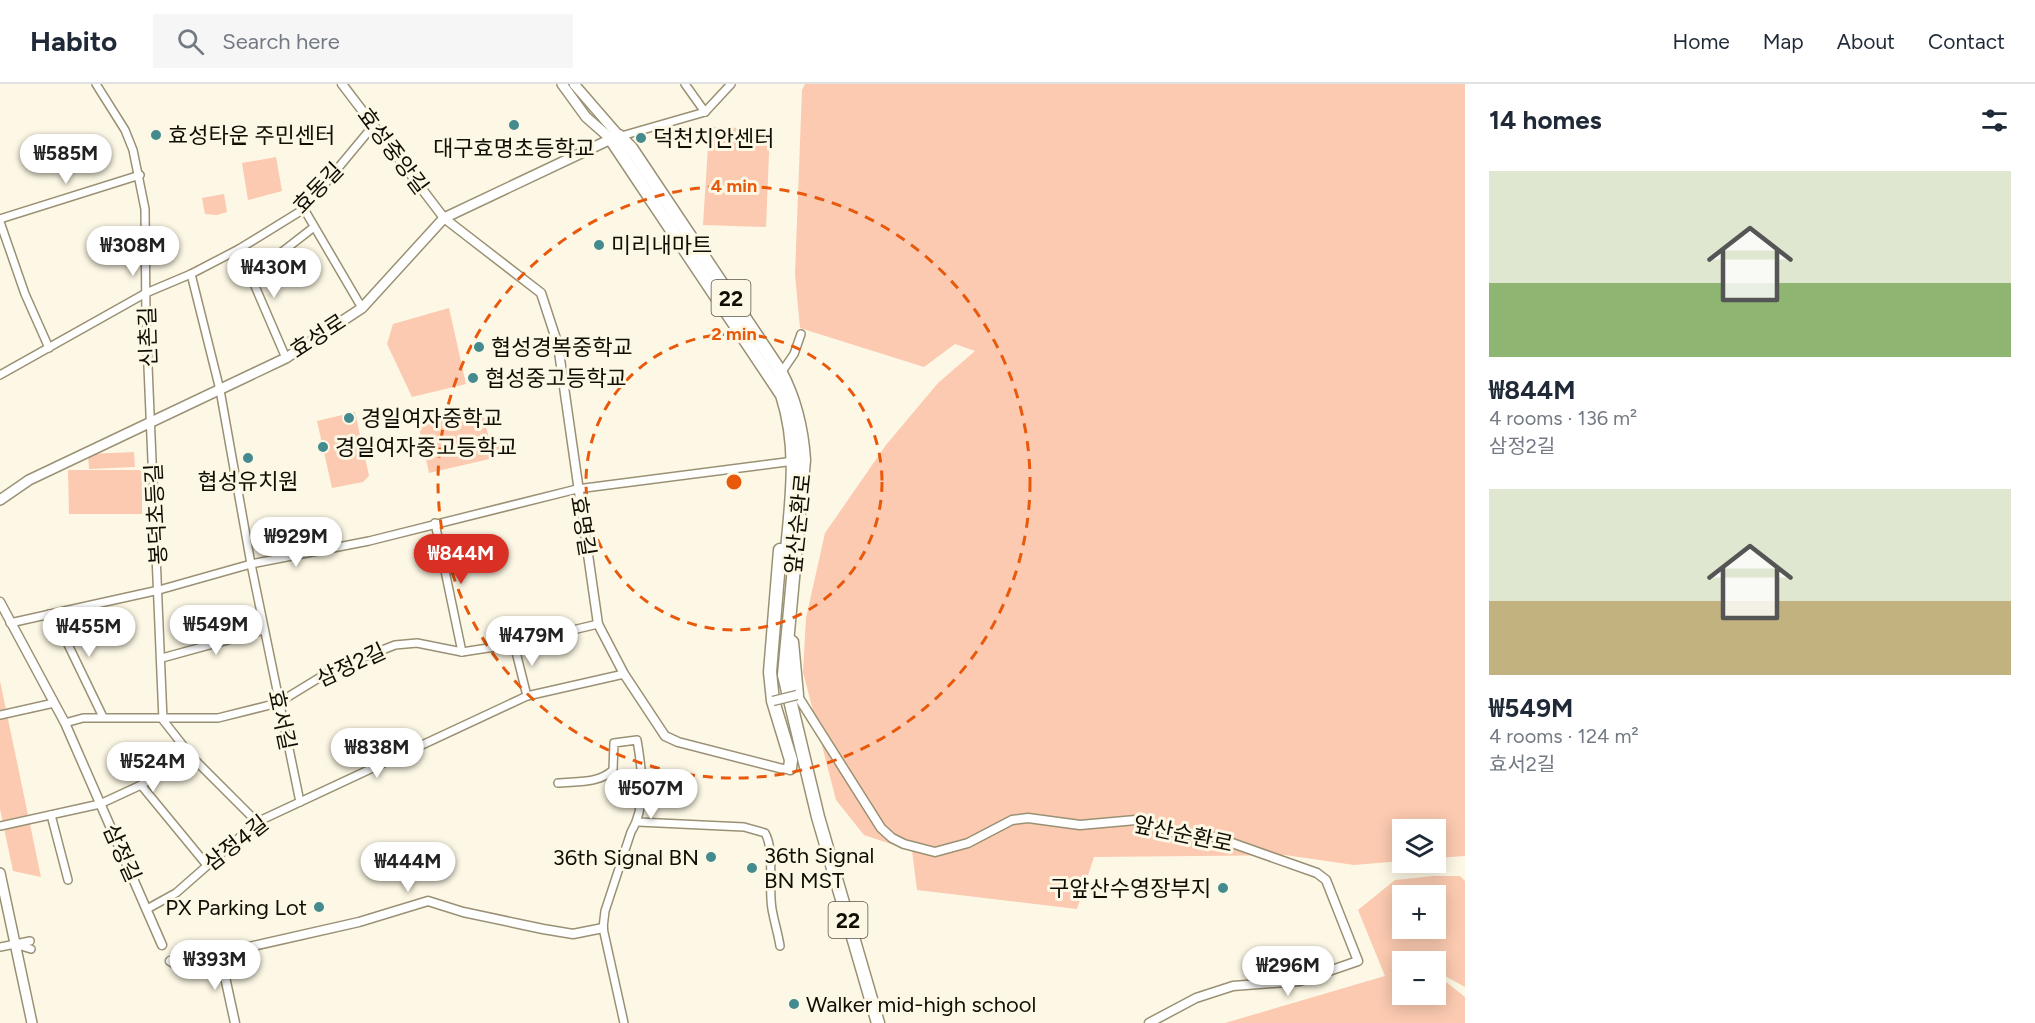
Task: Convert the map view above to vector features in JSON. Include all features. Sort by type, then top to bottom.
[{"type":"highway","name":"앞산순환로","points":[[615,137],[630,148],[781,373],[795,404],[803,439],[778,662],[815,818],[870,1023]]},
{"type":"highway","name":"앞산순환로","points":[[615,137],[782,395],[792,432],[794,461],[798,476]]},
{"type":"highway","points":[[796,695],[792,641],[805,494],[798,476]]},
{"type":"highway","points":[[790,768],[791,760],[773,701],[770,672],[783,520],[798,476]]},
{"type":"highway","name":"앞산순환로","points":[[815,818],[878,1023]]},
{"type":"main road","name":"앞산순환로","points":[[562,84],[586,117],[615,137]]},
{"type":"main road","name":"앞산순환로","points":[[574,84],[615,137]]},
{"type":"main road","name":"효성로","points":[[0,500],[29,480],[286,358],[362,308],[444,218],[615,137]]},
{"type":"main road","points":[[0,873],[32,1023]]},
{"type":"street","name":"신촌길","points":[[96,84],[125,130],[140,176],[145,209],[151,421]]},
{"type":"street","name":"효성중앙길","points":[[342,84],[444,218]]},
{"type":"street","points":[[685,84],[705,112]]},
{"type":"street","points":[[615,137],[705,112],[731,84]]},
{"type":"street","name":"효동길","points":[[0,375],[146,293],[191,274],[239,249],[303,209],[373,126]]},
{"type":"street","points":[[49,348],[9,253],[0,220],[140,176]]},
{"type":"street","points":[[303,209],[362,308]]},
{"type":"street","name":"효명길","points":[[444,218],[542,293],[558,345],[598,624],[624,674],[665,736],[678,742],[783,769],[790,768]]},
{"type":"street","points":[[250,276],[314,227]]},
{"type":"street","points":[[239,249],[286,358]]},
{"type":"street","points":[[0,256],[9,253]]},
{"type":"street","points":[[191,274],[220,390]]},
{"type":"street","points":[[781,373],[794,354],[801,334]]},
{"type":"street","name":"효서길","points":[[220,390],[251,564],[300,802]]},
{"type":"street","name":"봉덕초등길","points":[[151,421],[163,720]]},
{"type":"street","points":[[10,622],[159,590],[251,564],[369,541],[577,489],[794,461]]},
{"type":"street","points":[[435,523],[462,652]]},
{"type":"street","name":"삼정길","points":[[0,602],[65,723],[162,945]]},
{"type":"street","points":[[49,614],[62,632],[103,717]]},
{"type":"street","name":"삼정2길","points":[[65,723],[83,718],[103,717],[163,720],[218,718],[278,703],[332,670],[395,645],[417,643],[462,652],[514,644],[598,624]]},
{"type":"street","points":[[162,658],[264,630]]},
{"type":"street","points":[[514,644],[527,696]]},
{"type":"street","name":"삼정4길","points":[[147,909],[176,893],[206,864],[257,822],[527,696],[624,674]]},
{"type":"street","points":[[773,701],[796,695]]},
{"type":"street","name":"앞산순환로","points":[[796,695],[881,828],[892,838],[920,850],[948,850],[984,836],[1012,820],[1022,818],[1080,825],[1136,820],[1178,834],[1215,837],[1317,873],[1326,880],[1358,961],[1300,981],[1233,986],[1196,998],[1149,1023]]},
{"type":"street","points":[[0,714],[54,703]]},
{"type":"street","points":[[163,720],[192,756],[257,822]]},
{"type":"street","points":[[558,783],[593,780],[608,774],[613,770],[614,743],[637,740],[642,792],[638,822],[632,832],[605,911],[603,928],[624,1023]]},
{"type":"street","points":[[0,826],[100,804],[141,785],[192,756]]},
{"type":"street","points":[[141,785],[206,864]]},
{"type":"street","points":[[51,815],[68,880]]},
{"type":"street","points":[[638,822],[744,827],[765,833],[772,850],[769,868],[772,909],[780,946]]},
{"type":"street","points":[[170,961],[182,968],[189,962],[359,922],[428,901],[463,912],[553,931],[573,934],[603,928]]},
{"type":"street","points":[[0,947],[15,944],[30,945]]},
{"type":"street","points":[[219,954],[236,1023]]},
{"type":"shaded area","points":[[805,84],[1465,84],[1465,856],[1446,857],[1446,819],[1392,819],[1392,862],[1354,865],[1285,855],[1094,857],[1077,909],[917,890],[912,851],[864,835],[836,800],[803,672],[806,618],[825,533],[886,445],[938,383],[975,351],[955,344],[924,367],[800,328],[795,274],[802,90]]},
{"type":"shaded area","points":[[713,127],[770,129],[766,227],[703,225],[709,130]]},
{"type":"shaded area","points":[[276,157],[282,191],[248,200],[242,163]]},
{"type":"shaded area","points":[[224,194],[227,212],[217,215],[205,214],[202,198]]},
{"type":"shaded area","points":[[449,308],[466,384],[412,397],[387,344],[393,324]]},
{"type":"shaded area","points":[[481,405],[490,443],[512,439],[515,453],[429,473],[417,419]]},
{"type":"shaded area","points":[[355,412],[369,476],[363,482],[332,488],[317,421]]},
{"type":"shaded area","points":[[134,452],[135,467],[89,469],[88,454]]},
{"type":"shaded area","points":[[68,470],[142,470],[142,514],[69,514]]},
{"type":"shaded area","points":[[0,681],[41,877],[13,871],[0,809]]},
{"type":"shaded area","points":[[1460,876],[1465,881],[1465,987],[1446,977],[1446,951],[1392,951],[1392,1005],[1446,1005],[1446,982],[1465,997],[1465,1023],[1225,1023],[1385,976],[1358,910],[1395,880]]},
{"type":"place","name":"대구효명초등학교","points":[[514,125]]},
{"type":"place","name":"효성타운 주민센터","points":[[156,135]]},
{"type":"place","name":"덕천치안센터","points":[[641,138]]},
{"type":"place","name":"미리내마트","points":[[599,245]]},
{"type":"place","name":"협성경복중학교","points":[[479,347]]},
{"type":"place","name":"협성중고등학교","points":[[473,378]]},
{"type":"place","name":"경일여자중학교","points":[[349,418]]},
{"type":"place","name":"경일여자중고등학교","points":[[323,447]]},
{"type":"place","name":"협성유치원","points":[[248,458]]},
{"type":"place","name":"36th Signal BN","points":[[711,857]]},
{"type":"place","name":"36th Signal BN MST","points":[[752,868]]},
{"type":"place","name":"구앞산수영장부지","points":[[1223,888]]},
{"type":"place","name":"PX Parking Lot","points":[[319,907]]},
{"type":"place","name":"Walker mid-high school","points":[[794,1004]]}]
